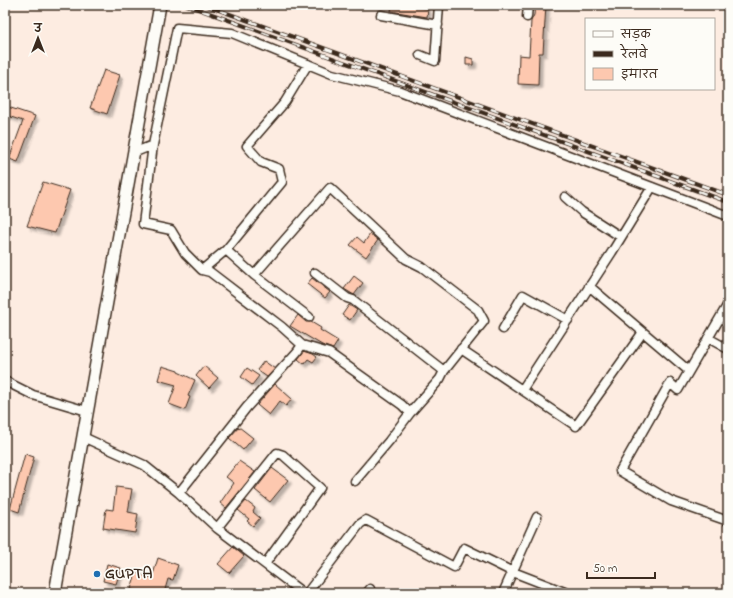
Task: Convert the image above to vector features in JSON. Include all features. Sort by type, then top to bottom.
[{"type":"main road","points":[[55,593],[160,5]]},
{"type":"street","points":[[420,55],[435,61],[439,5]]},
{"type":"street","points":[[527,16],[528,5]]},
{"type":"street","points":[[381,15],[438,25]]},
{"type":"street","points":[[410,413],[402,405],[329,354],[302,345],[282,327],[210,272],[202,270],[185,253],[171,230],[143,224],[153,145],[177,28],[232,33],[332,74],[400,91],[728,216]]},
{"type":"street","points":[[202,270],[226,250],[282,182],[279,169],[261,162],[247,146],[285,102],[308,64]]},
{"type":"street","points":[[133,153],[153,145]]},
{"type":"street","points":[[522,390],[652,187]]},
{"type":"street","points":[[254,275],[330,188],[406,258],[422,267],[478,310],[484,321],[440,378],[356,481]]},
{"type":"street","points":[[565,197],[582,212],[621,237]]},
{"type":"street","points":[[226,250],[254,275],[309,317]]},
{"type":"street","points":[[315,273],[347,298],[353,300],[444,371]]},
{"type":"street","points":[[589,286],[689,371]]},
{"type":"street","points":[[503,329],[523,295],[568,320]]},
{"type":"street","points":[[728,304],[678,390],[670,383],[620,471],[671,501],[728,521]]},
{"type":"street","points":[[461,349],[576,426],[643,332]]},
{"type":"street","points":[[708,338],[728,349]]},
{"type":"street","points":[[179,493],[247,407],[302,345]]},
{"type":"street","points":[[5,381],[33,395],[87,411]]},
{"type":"street","points":[[83,437],[144,465],[179,493],[217,528],[303,593]]},
{"type":"street","points":[[217,528],[277,453],[283,455],[320,488],[265,564]]},
{"type":"street","points":[[503,593],[514,572],[537,518]]},
{"type":"street","points":[[307,593],[360,524],[366,520],[454,567],[464,548],[514,572],[567,593]]},
{"type":"building","points":[[392,5],[406,5],[428,9],[427,17],[391,11]]},
{"type":"building","points":[[535,5],[546,5],[543,53],[539,53],[538,85],[518,84],[519,55],[529,56],[531,21],[534,15]]},
{"type":"building","points":[[466,57],[473,59],[473,65],[466,65]]},
{"type":"building","points":[[104,70],[120,75],[107,114],[90,108]]},
{"type":"building","points":[[5,106],[35,116],[18,162],[9,159],[23,121],[5,115]]},
{"type":"building","points":[[43,182],[70,190],[55,233],[27,226]]},
{"type":"building","points":[[370,234],[378,240],[366,257],[350,245],[357,237],[364,243]]},
{"type":"building","points":[[354,276],[363,283],[354,295],[344,289]]},
{"type":"building","points":[[312,278],[330,292],[325,298],[307,284]]},
{"type":"building","points":[[349,305],[357,310],[350,320],[342,315]]},
{"type":"building","points":[[298,315],[306,322],[311,322],[321,328],[320,330],[338,341],[333,349],[322,345],[290,326]]},
{"type":"building","points":[[304,351],[317,357],[313,362],[308,359],[304,364],[298,359]]},
{"type":"building","points":[[264,361],[275,369],[267,377],[257,370]]},
{"type":"building","points":[[162,366],[178,371],[195,380],[188,396],[190,397],[185,410],[169,404],[176,385],[158,380]]},
{"type":"building","points":[[204,366],[218,378],[209,388],[196,376]]},
{"type":"building","points":[[247,368],[259,376],[252,385],[241,377]]},
{"type":"building","points":[[275,384],[292,399],[286,406],[280,401],[269,415],[257,405]]},
{"type":"building","points":[[239,427],[253,438],[243,450],[229,438]]},
{"type":"building","points":[[25,454],[34,457],[19,512],[10,509]]},
{"type":"building","points":[[239,461],[255,472],[226,508],[220,503],[234,483],[226,477]]},
{"type":"building","points":[[272,468],[288,480],[270,502],[255,490]]},
{"type":"building","points":[[116,487],[132,489],[128,512],[138,514],[135,533],[103,528],[106,509],[113,510]]},
{"type":"building","points":[[246,501],[255,508],[253,512],[260,518],[253,526],[247,521],[249,519],[238,510]]},
{"type":"building","points":[[233,547],[244,556],[229,573],[218,564]]},
{"type":"building","points":[[158,558],[178,565],[173,580],[168,579],[164,593],[142,593],[131,589],[136,573],[152,578]]},
{"type":"building","points":[[107,564],[121,568],[116,584],[103,581]]},
{"type":"railway","points":[[187,5],[728,202]]},
{"type":"railway","points":[[205,5],[728,195]]},
{"type":"place","name":"GUPTA","points":[[97,574]]}]
